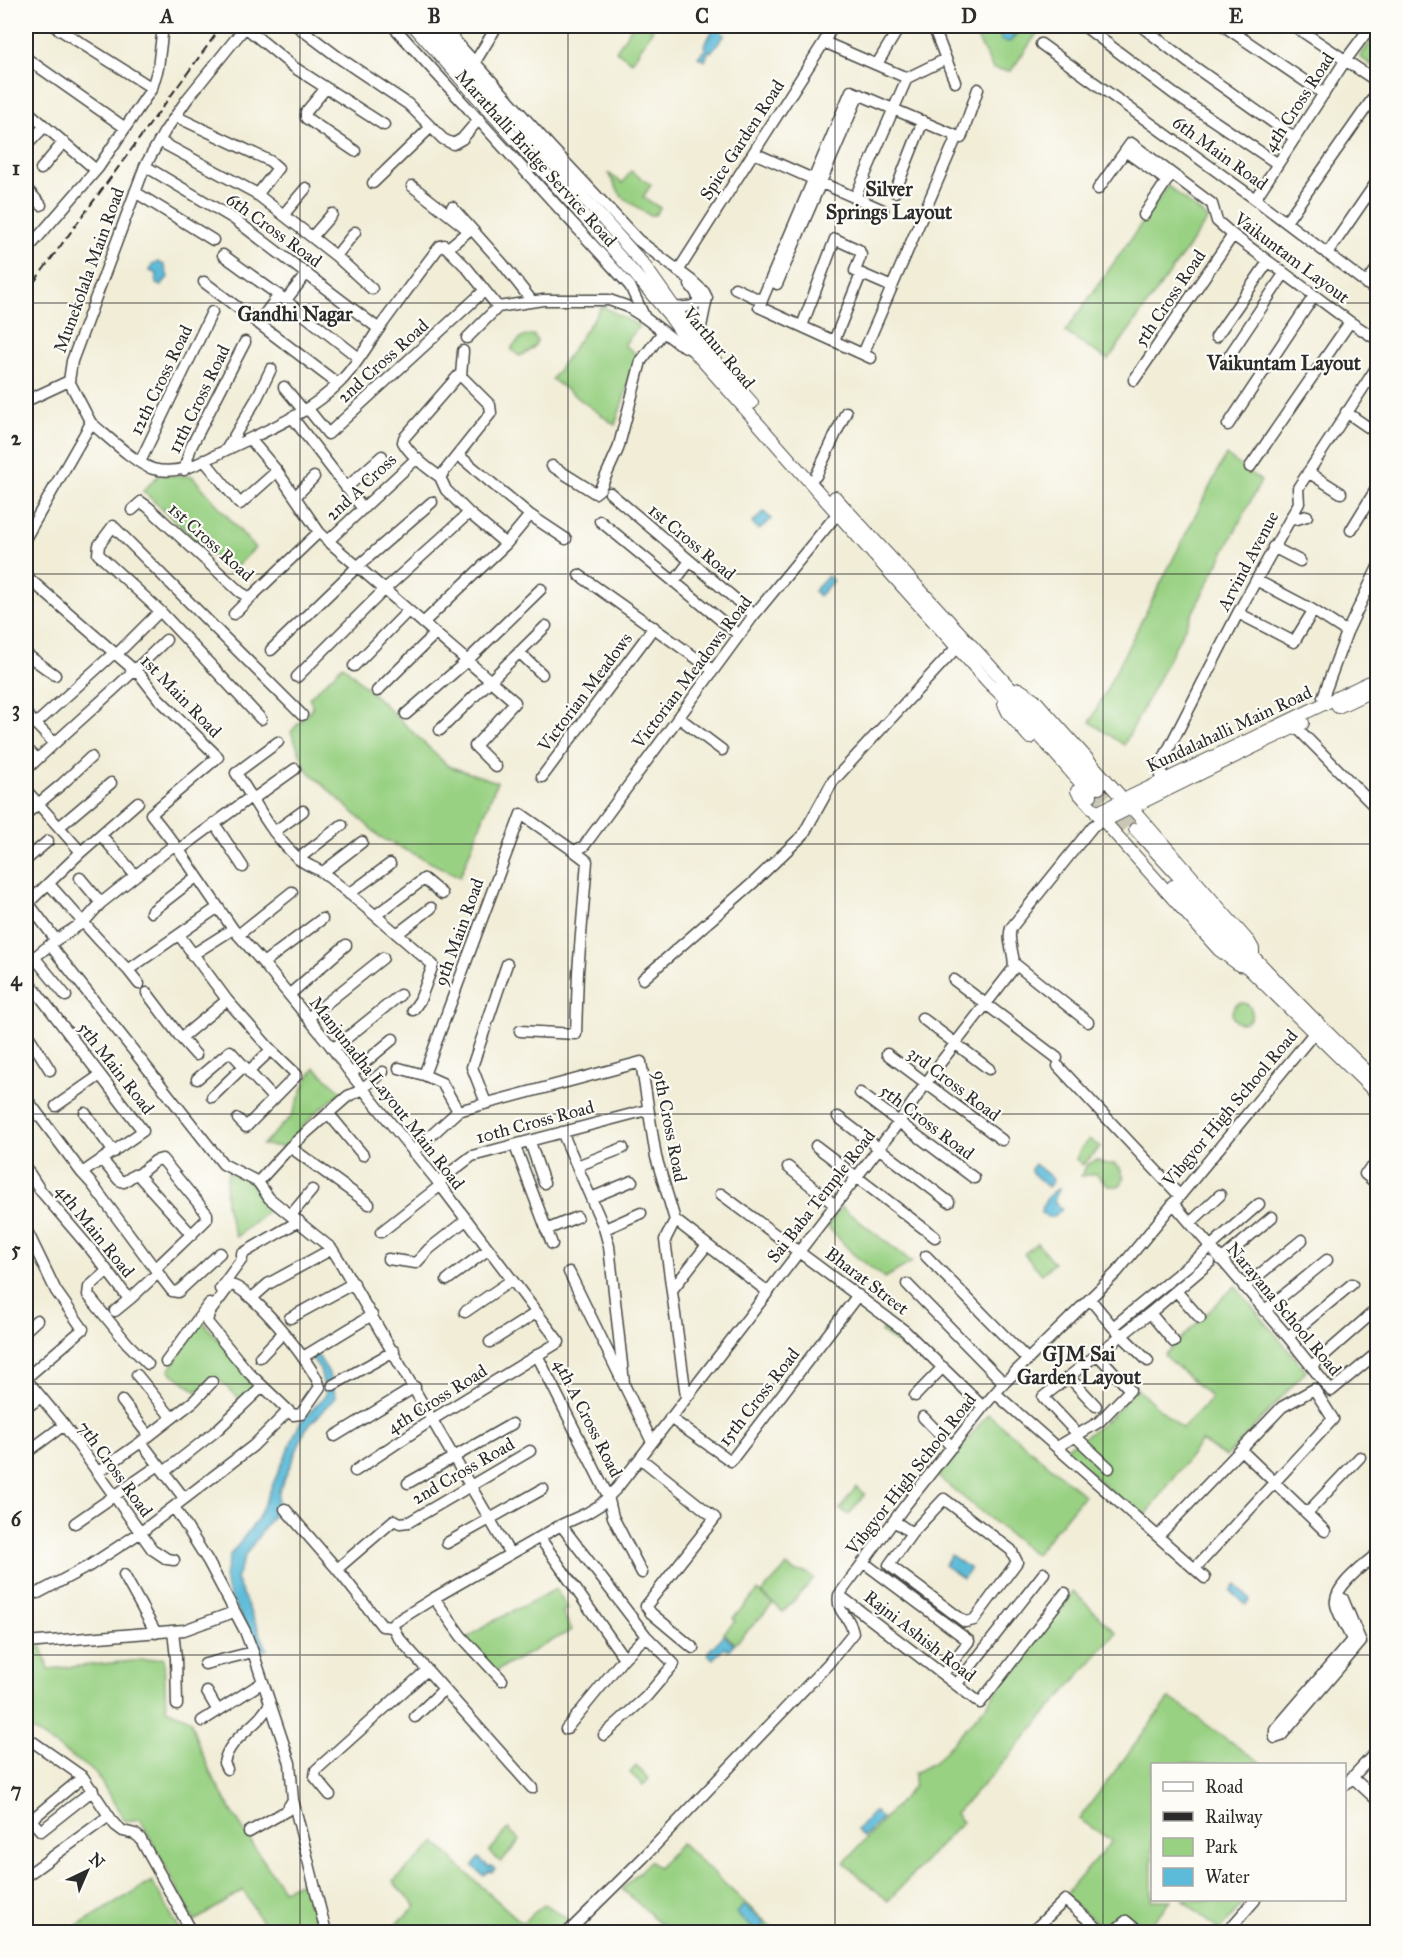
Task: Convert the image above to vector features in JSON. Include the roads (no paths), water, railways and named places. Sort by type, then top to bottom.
[{"type":"main road","name":"Varthur Road","points":[[414,26],[652,295],[838,513],[998,692]]},
{"type":"main road","name":"Varthur Road","points":[[430,26],[644,265],[674,307],[696,346],[966,642],[1009,686]]},
{"type":"main road","name":"Kundalahalli Main Road","points":[[1097,817],[1124,799],[1160,781],[1377,678]]},
{"type":"main road","points":[[998,692],[1095,792],[1009,686]]},
{"type":"main road","points":[[1009,686],[1022,690],[1034,699],[1250,942],[1253,949],[1249,962]]},
{"type":"main road","name":"Kundalahalli Main Road","points":[[1124,799],[1296,727],[1377,688]]},
{"type":"main road","points":[[998,692],[1009,714],[1097,817],[1219,950],[1239,965],[1249,962]]},
{"type":"main road","points":[[1132,833],[1314,1033],[1377,1095]]},
{"type":"main road","points":[[1249,962],[1297,1004],[1377,1082]]},
{"type":"street","points":[[54,26],[152,88]]},
{"type":"street","points":[[26,251],[96,170],[152,88],[158,68],[163,26]]},
{"type":"street","points":[[246,26],[295,68],[384,125]]},
{"type":"street","name":"Munekolala Main Road","points":[[91,423],[69,381],[72,361],[145,166],[175,116],[246,26]]},
{"type":"street","points":[[297,26],[408,104],[443,139],[453,144],[462,139],[479,119]]},
{"type":"street","name":"Marathalli Bridge Service Road","points":[[393,26],[630,286],[645,318],[678,343],[696,346],[706,295],[628,230],[442,26]]},
{"type":"street","name":"Spice Garden Road","points":[[678,271],[832,26]]},
{"type":"street","points":[[876,64],[900,26]]},
{"type":"street","points":[[933,26],[955,82]]},
{"type":"street","name":"6th Main Road","points":[[1084,26],[1174,94],[1278,164]]},
{"type":"street","points":[[1141,26],[1295,138]]},
{"type":"street","points":[[1224,26],[1324,94]]},
{"type":"street","points":[[1293,26],[1377,82]]},
{"type":"street","points":[[1309,36],[1317,26]]},
{"type":"street","name":"4th Cross Road","points":[[1255,199],[1345,61],[1371,26]]},
{"type":"street","points":[[475,62],[494,31]]},
{"type":"street","points":[[824,42],[907,78]]},
{"type":"street","name":"6th Main Road","points":[[1041,45],[1255,199],[1377,292]]},
{"type":"street","points":[[26,58],[124,127]]},
{"type":"street","points":[[855,198],[892,108],[907,78],[946,59]]},
{"type":"street","points":[[327,88],[306,112],[306,118],[355,150]]},
{"type":"street","points":[[762,306],[855,92],[962,138],[978,89]]},
{"type":"street","points":[[1286,222],[1377,91]]},
{"type":"street","points":[[26,110],[96,170]]},
{"type":"street","points":[[175,116],[278,168],[257,195]]},
{"type":"street","points":[[895,192],[923,121]]},
{"type":"street","points":[[26,146],[44,127]]},
{"type":"street","points":[[373,183],[431,127]]},
{"type":"street","points":[[735,288],[762,306],[867,356],[892,287],[957,136]]},
{"type":"street","points":[[159,141],[257,195],[336,256],[372,289]]},
{"type":"street","points":[[41,169],[63,143]]},
{"type":"street","name":"Vaikuntam Layout","points":[[1098,189],[1131,143],[1169,177],[1212,204],[1217,221],[1233,236],[1377,340]]},
{"type":"street","points":[[754,153],[883,210]]},
{"type":"street","name":"6th Cross Road","points":[[145,166],[234,219],[379,329]]},
{"type":"street","points":[[1144,215],[1169,177]]},
{"type":"street","points":[[1327,254],[1377,180]]},
{"type":"street","points":[[412,186],[467,229],[448,248]]},
{"type":"street","points":[[26,188],[42,205]]},
{"type":"street","points":[[284,214],[306,188]]},
{"type":"street","points":[[135,192],[213,240]]},
{"type":"street","points":[[452,207],[532,301]]},
{"type":"street","points":[[312,237],[332,214]]},
{"type":"street","points":[[336,256],[355,232]]},
{"type":"street","name":"5th Cross Road","points":[[1134,380],[1233,236]]},
{"type":"street","points":[[802,326],[835,238],[859,250],[861,255],[855,271],[892,287]]},
{"type":"street","points":[[27,531],[91,423],[150,468],[166,471],[184,470],[306,410],[338,384],[360,358],[440,246],[444,245],[448,248],[498,307]]},
{"type":"street","points":[[223,255],[360,358]]},
{"type":"street","points":[[1216,337],[1268,262]]},
{"type":"street","points":[[1366,284],[1377,267]]},
{"type":"street","name":"Marathalli Bridge Service Road","points":[[674,307],[692,307],[699,298],[678,271]]},
{"type":"street","points":[[258,323],[307,273]]},
{"type":"street","points":[[834,341],[861,274]]},
{"type":"street","points":[[1229,356],[1284,274]]},
{"type":"street","points":[[204,282],[338,384]]},
{"type":"street","name":"2nd Cross Road","points":[[306,410],[328,434],[484,291]]},
{"type":"street","points":[[467,338],[498,307],[532,301],[609,300],[626,306],[645,318],[657,313],[652,295]]},
{"type":"street","points":[[1228,425],[1314,296]]},
{"type":"street","name":"12th Cross Road","points":[[140,462],[213,312]]},
{"type":"street","points":[[1250,467],[1350,322]]},
{"type":"street","points":[[552,466],[595,493],[600,489],[618,449],[641,361],[663,332]]},
{"type":"street","name":"11th Cross Road","points":[[184,470],[191,447],[245,342]]},
{"type":"street","points":[[440,477],[491,412],[490,405],[461,376],[462,351]]},
{"type":"street","name":"Arvind Avenue","points":[[1160,781],[1165,756],[1238,613],[1299,503],[1298,488],[1377,365]]},
{"type":"street","points":[[226,450],[257,398],[271,369]]},
{"type":"street","points":[[461,376],[458,376],[403,442],[406,448],[440,477],[446,490],[469,513],[506,544]]},
{"type":"street","points":[[26,401],[69,381]]},
{"type":"street","points":[[284,387],[306,410]]},
{"type":"street","points":[[816,476],[846,412]]},
{"type":"street","points":[[1346,412],[1377,434]]},
{"type":"street","points":[[292,417],[363,509]]},
{"type":"street","points":[[250,439],[277,471],[319,532],[328,541],[383,591],[514,702],[475,746],[496,767]]},
{"type":"street","points":[[458,455],[530,515],[566,539]]},
{"type":"street","points":[[346,488],[382,456]]},
{"type":"street","name":"2nd A Cross","points":[[328,541],[417,458]]},
{"type":"street","points":[[204,460],[240,504],[277,471]]},
{"type":"street","points":[[1308,472],[1341,493]]},
{"type":"street","points":[[295,497],[314,477]]},
{"type":"street","points":[[1351,530],[1377,486]]},
{"type":"street","name":"1st Cross Road","points":[[610,493],[754,615]]},
{"type":"street","name":"1st Cross Road","points":[[132,510],[141,502],[148,507],[240,592],[250,598],[319,532]]},
{"type":"street","points":[[271,651],[357,567],[432,502]]},
{"type":"street","points":[[297,677],[383,591],[469,513]]},
{"type":"street","name":"Victorian Meadows Road","points":[[574,851],[584,846],[754,615],[838,513]]},
{"type":"street","points":[[423,623],[506,544],[530,515]]},
{"type":"street","points":[[1292,515],[1297,519],[1307,516]]},
{"type":"street","points":[[600,521],[739,635]]},
{"type":"street","points":[[261,719],[160,611],[98,554],[99,545],[117,523],[302,715]]},
{"type":"street","points":[[1273,547],[1300,561]]},
{"type":"street","points":[[674,582],[690,561]]},
{"type":"street","points":[[1324,704],[1323,697],[1347,632],[1377,567]]},
{"type":"street","name":"Victorian Meadows","points":[[579,574],[713,670]]},
{"type":"street","name":"1st Main Road","points":[[26,576],[135,671],[158,698],[218,757],[151,814],[176,848]]},
{"type":"street","points":[[1256,580],[1347,632]]},
{"type":"street","points":[[406,714],[467,661],[541,589]]},
{"type":"street","points":[[234,614],[250,598]]},
{"type":"street","points":[[39,721],[160,611]]},
{"type":"street","points":[[354,666],[408,611]]},
{"type":"street","points":[[1238,613],[1294,642],[1313,611]]},
{"type":"street","points":[[440,730],[546,626]]},
{"type":"street","name":"Victorian Meadows","points":[[543,777],[654,627]]},
{"type":"street","points":[[377,691],[435,634]]},
{"type":"street","points":[[26,770],[166,640]]},
{"type":"street","points":[[643,979],[803,835],[833,781],[957,647]]},
{"type":"street","points":[[519,652],[542,674]]},
{"type":"street","points":[[26,654],[55,675]]},
{"type":"street","points":[[26,714],[54,743]]},
{"type":"street","points":[[678,717],[722,750]]},
{"type":"street","points":[[1296,727],[1377,810]]},
{"type":"street","points":[[278,742],[236,773],[274,832],[298,858],[312,868],[323,872],[433,964],[420,1000],[413,1010]]},
{"type":"street","points":[[26,748],[37,759]]},
{"type":"street","points":[[26,814],[91,757]]},
{"type":"street","points":[[66,996],[29,959],[84,922],[101,903],[135,875],[295,769]]},
{"type":"street","points":[[59,827],[111,783]]},
{"type":"street","points":[[26,790],[81,852]]},
{"type":"street","points":[[138,802],[26,903],[53,942],[223,1164],[258,1182],[268,1198],[332,1249],[394,1351],[510,1554]]},
{"type":"street","points":[[274,832],[303,811]]},
{"type":"street","name":"9th Main Road","points":[[424,1076],[520,814],[574,851]]},
{"type":"street","points":[[1088,1022],[1015,964],[1009,942],[1011,928],[1097,817]]},
{"type":"street","points":[[214,823],[243,867]]},
{"type":"street","points":[[298,858],[342,825]]},
{"type":"street","points":[[101,835],[135,875]]},
{"type":"street","points":[[26,860],[48,841]]},
{"type":"street","points":[[323,872],[362,842]]},
{"type":"street","name":"Manjunadha Layout Main Road","points":[[176,848],[235,932],[333,1049],[559,1342],[537,1355]]},
{"type":"street","points":[[520,1031],[576,1034],[578,972],[587,861],[574,851]]},
{"type":"street","points":[[349,894],[390,864]]},
{"type":"street","points":[[151,912],[196,877]]},
{"type":"street","points":[[80,878],[101,903]]},
{"type":"street","points":[[376,915],[424,879],[442,894]]},
{"type":"street","points":[[49,884],[139,984]]},
{"type":"street","points":[[192,955],[235,932],[292,892]]},
{"type":"street","points":[[128,970],[217,908]]},
{"type":"street","points":[[397,934],[431,908]]},
{"type":"street","points":[[263,963],[322,919]]},
{"type":"street","points":[[178,935],[227,1000],[271,1050],[297,1075],[246,1126],[238,1119]]},
{"type":"street","points":[[289,995],[346,945]]},
{"type":"street","points":[[308,1018],[383,958]]},
{"type":"street","points":[[486,1103],[472,1067],[507,964]]},
{"type":"street","name":"Sai Baba Temple Road","points":[[393,1627],[394,1623],[434,1598],[561,1525],[587,1513],[617,1488],[899,1122],[1015,964]]},
{"type":"street","name":"5th Main Road","points":[[26,978],[142,1130],[82,1173]]},
{"type":"street","points":[[954,980],[986,1004]]},
{"type":"street","points":[[147,993],[196,1055]]},
{"type":"street","points":[[333,1049],[400,995]]},
{"type":"street","points":[[181,1038],[227,1000]]},
{"type":"street","name":"Narayana School Road","points":[[986,1004],[1058,1062],[1176,1199],[1212,1255],[1244,1287],[1332,1391],[1377,1352]]},
{"type":"street","name":"3rd Cross Road","points":[[922,1018],[989,1069]]},
{"type":"street","points":[[26,1032],[50,1070]]},
{"type":"street","name":"Vibgyor High School Road","points":[[839,1595],[995,1393],[1117,1272],[1314,1033]]},
{"type":"street","points":[[351,1074],[393,1039]]},
{"type":"street","points":[[212,1097],[271,1050]]},
{"type":"street","points":[[197,1079],[230,1051],[274,1099]]},
{"type":"street","name":"3rd Cross Road","points":[[887,1054],[1002,1140]]},
{"type":"street","name":"9th Cross Road","points":[[413,1152],[458,1111],[641,1062],[658,1167],[675,1221]]},
{"type":"street","points":[[399,1068],[442,1083],[458,1111]]},
{"type":"street","points":[[258,1182],[290,1146],[348,1095],[363,1089],[383,1072]]},
{"type":"street","points":[[56,1106],[99,1076]]},
{"type":"street","name":"5th Cross Road","points":[[860,1093],[975,1178]]},
{"type":"street","points":[[26,1098],[82,1173]]},
{"type":"street","name":"10th Cross Road","points":[[381,1232],[472,1156],[647,1110]]},
{"type":"street","points":[[85,1113],[114,1152]]},
{"type":"street","points":[[328,1113],[363,1155]]},
{"type":"street","points":[[838,1117],[949,1202]]},
{"type":"street","points":[[562,1132],[605,1229],[609,1246],[624,1383]]},
{"type":"street","points":[[530,1142],[544,1183]]},
{"type":"street","points":[[290,1146],[369,1204]]},
{"type":"street","points":[[515,1146],[552,1244]]},
{"type":"street","points":[[816,1146],[935,1237]]},
{"type":"street","points":[[577,1166],[623,1148]]},
{"type":"street","points":[[102,1160],[121,1182],[138,1175],[158,1159],[162,1159],[207,1214],[207,1219],[157,1271],[172,1291],[178,1292],[220,1253]]},
{"type":"street","points":[[1377,1162],[1365,1174],[1377,1185]]},
{"type":"street","points":[[788,1167],[834,1205]]},
{"type":"street","name":"4th Main Road","points":[[26,1168],[40,1190],[126,1295],[131,1298],[157,1271],[82,1173]]},
{"type":"street","points":[[138,1175],[192,1235]]},
{"type":"street","points":[[591,1198],[632,1181]]},
{"type":"street","points":[[166,1362],[242,1259],[242,1254],[295,1218],[312,1190]]},
{"type":"street","name":"Bharat Street","points":[[722,1194],[905,1330],[984,1407]]},
{"type":"street","points":[[1190,1223],[1220,1195]]},
{"type":"street","points":[[1109,1468],[1074,1433],[1043,1397],[1176,1291],[1259,1204]]},
{"type":"street","points":[[605,1229],[640,1214]]},
{"type":"street","points":[[546,1230],[577,1217]]},
{"type":"street","points":[[1113,1327],[1212,1255],[1272,1217]]},
{"type":"street","points":[[388,1258],[416,1263],[429,1249],[466,1220]]},
{"type":"street","points":[[686,1396],[665,1240],[675,1221],[768,1292]]},
{"type":"street","points":[[26,1229],[56,1291],[83,1329],[26,1378],[64,1425]]},
{"type":"street","points":[[1244,1287],[1302,1240]]},
{"type":"street","points":[[672,1290],[707,1245]]},
{"type":"street","points":[[252,1298],[268,1284],[332,1249]]},
{"type":"street","points":[[447,1280],[489,1249]]},
{"type":"street","points":[[926,1257],[1028,1360]]},
{"type":"street","points":[[1264,1311],[1327,1260]]},
{"type":"street","points":[[107,1271],[89,1287],[88,1295],[127,1343],[148,1364]]},
{"type":"street","points":[[569,1272],[652,1442]]},
{"type":"street","points":[[465,1312],[512,1280]]},
{"type":"street","points":[[290,1318],[354,1283]]},
{"type":"street","points":[[907,1284],[1004,1383]]},
{"type":"street","points":[[1288,1337],[1352,1284]]},
{"type":"street","points":[[230,1285],[252,1298],[283,1333],[303,1357],[318,1380],[320,1388],[301,1414],[292,1415],[248,1372],[207,1322],[209,1313],[230,1285]]},
{"type":"street","points":[[1176,1291],[1200,1318]]},
{"type":"street","name":"15th Cross Road","points":[[670,1418],[730,1461],[858,1295]]},
{"type":"street","points":[[114,1311],[131,1298]]},
{"type":"street","points":[[1090,1299],[1113,1327],[1148,1361]]},
{"type":"street","points":[[1311,1366],[1377,1308]]},
{"type":"street","points":[[490,1342],[536,1312]]},
{"type":"street","points":[[1150,1313],[1174,1342]]},
{"type":"street","points":[[303,1357],[372,1315]]},
{"type":"street","points":[[26,1330],[37,1320]]},
{"type":"street","points":[[260,1357],[283,1333]]},
{"type":"street","points":[[333,1384],[394,1351]]},
{"type":"street","name":"4th Cross Road","points":[[355,1471],[433,1419],[537,1355]]},
{"type":"street","name":"4th A Cross Road","points":[[537,1355],[608,1496],[613,1517],[642,1573]]},
{"type":"street","points":[[1057,1447],[1074,1433],[1099,1422],[1130,1390],[1098,1355]]},
{"type":"street","points":[[915,1396],[943,1367]]},
{"type":"street","points":[[137,1375],[172,1418]]},
{"type":"street","points":[[1069,1377],[1096,1406]]},
{"type":"street","points":[[97,1473],[194,1401],[212,1382]]},
{"type":"street","points":[[1316,1393],[1326,1384]]},
{"type":"street","points":[[335,1436],[415,1387]]},
{"type":"street","points":[[75,1523],[216,1431],[260,1389]]},
{"type":"street","points":[[1162,1532],[1282,1407],[1314,1389],[1333,1419],[1198,1565]]},
{"type":"street","points":[[995,1393],[1205,1578]]},
{"type":"street","points":[[26,1408],[41,1397]]},
{"type":"street","points":[[122,1401],[161,1468],[184,1498]]},
{"type":"street","points":[[38,1593],[89,1566],[141,1532],[253,1446],[285,1414]]},
{"type":"street","points":[[923,1417],[952,1447]]},
{"type":"street","points":[[408,1483],[512,1424]]},
{"type":"street","name":"7th Cross Road","points":[[26,1454],[64,1425],[152,1549],[167,1559],[174,1560]]},
{"type":"street","points":[[1241,1450],[1325,1531]]},
{"type":"street","name":"2nd Cross Road","points":[[337,1569],[394,1520],[400,1523],[409,1522],[530,1451]]},
{"type":"street","points":[[1306,1513],[1360,1457]]},
{"type":"street","points":[[640,1458],[715,1518],[646,1606],[651,1613],[693,1648]]},
{"type":"street","points":[[447,1543],[543,1489]]},
{"type":"street","points":[[918,1595],[885,1571],[912,1533],[946,1496],[976,1518]]},
{"type":"street","points":[[889,1565],[965,1622],[974,1620],[1017,1562],[1011,1550],[944,1499]]},
{"type":"street","points":[[174,1507],[208,1561],[245,1631],[253,1652],[290,1763],[293,1800],[326,1928],[323,1932]]},
{"type":"street","points":[[285,1509],[382,1626],[393,1627],[398,1637],[532,1788]]},
{"type":"street","points":[[894,1521],[912,1533]]},
{"type":"street","points":[[561,1525],[646,1636],[674,1664],[646,1697],[604,1735]]},
{"type":"street","points":[[540,1538],[624,1658]]},
{"type":"street","points":[[1319,1684],[1281,1736],[1275,1738],[1275,1730],[1333,1669],[1361,1642],[1349,1622],[1343,1599],[1337,1596],[1342,1586],[1377,1552]]},
{"type":"street","points":[[863,1562],[969,1641],[943,1674]]},
{"type":"street","points":[[970,1690],[958,1683],[1044,1573]]},
{"type":"street","points":[[124,1575],[156,1633]]},
{"type":"street","name":"Rajni Ashish Road","points":[[839,1595],[958,1683],[980,1703],[1065,1593]]},
{"type":"street","points":[[568,1932],[820,1674],[853,1633],[852,1625],[840,1611],[839,1595]]},
{"type":"street","points":[[434,1598],[461,1636],[502,1680]]},
{"type":"street","points":[[26,1643],[184,1630],[234,1612]]},
{"type":"street","points":[[173,1631],[177,1705]]},
{"type":"street","points":[[566,1729],[624,1658],[646,1636]]},
{"type":"street","points":[[205,1664],[253,1652]]},
{"type":"street","points":[[330,1795],[315,1777],[316,1770],[427,1670]]},
{"type":"street","points":[[202,1721],[263,1682]]},
{"type":"street","points":[[415,1717],[444,1689]]},
{"type":"street","points":[[207,1692],[218,1711]]},
{"type":"street","points":[[227,1769],[224,1763],[228,1751],[239,1736],[266,1713],[270,1703]]},
{"type":"street","points":[[26,1737],[83,1777],[115,1825],[140,1838],[192,1932]]},
{"type":"street","points":[[1346,1784],[1377,1750]]},
{"type":"street","points":[[83,1777],[28,1822],[41,1831],[93,1790]]},
{"type":"street","points":[[1352,1777],[1377,1801]]},
{"type":"street","points":[[249,1832],[285,1810],[293,1800]]},
{"type":"street","points":[[26,1876],[109,1816]]},
{"type":"street","points":[[1032,1932],[1065,1900],[1102,1932]]},
{"type":"street","points":[[1227,1932],[1253,1901]]},
{"type":"street","points":[[1113,1932],[1126,1921],[1139,1932]]},
{"type":"water","points":[[995,26],[1021,26],[1010,42],[1002,41]]},
{"type":"water","points":[[714,28],[719,29],[725,35],[711,52],[709,50],[705,61],[698,57],[706,48],[704,46]]},
{"type":"water","points":[[158,262],[164,265],[168,277],[161,286],[156,284],[157,274],[150,271],[152,264]]},
{"type":"water","points":[[764,512],[771,519],[759,530],[752,523]]},
{"type":"water","points":[[828,576],[833,581],[819,596],[814,591]]},
{"type":"water","points":[[1035,1164],[1052,1178],[1053,1181],[1048,1187],[1031,1172]]},
{"type":"water","points":[[1059,1189],[1054,1201],[1062,1209],[1053,1217],[1048,1217],[1042,1213],[1043,1205],[1050,1195]]},
{"type":"water","points":[[317,1354],[328,1371],[336,1397],[306,1429],[279,1491],[276,1511],[246,1554],[236,1579],[267,1649],[260,1652],[227,1590],[225,1575],[230,1555],[257,1520],[300,1423],[326,1395],[320,1369],[311,1357]]},
{"type":"water","points":[[951,1555],[970,1569],[963,1578],[944,1565]]},
{"type":"water","points":[[1236,1585],[1250,1600],[1246,1605],[1231,1591]]},
{"type":"water","points":[[724,1635],[734,1645],[728,1651],[724,1647],[713,1659],[707,1653]]},
{"type":"water","points":[[874,1811],[882,1818],[864,1837],[857,1830]]},
{"type":"water","points":[[479,1858],[495,1869],[484,1876],[473,1866]]},
{"type":"water","points":[[744,1905],[765,1924],[757,1932],[736,1913]]},
{"type":"tunnel","points":[[1099,788],[1135,829]]},
{"type":"tunnel","points":[[1091,795],[1128,836]]},
{"type":"railway","points":[[26,293],[222,26]]},
{"type":"district","name":"Silver Springs Layout","points":[[889,200]]},
{"type":"district","name":"Gandhi Nagar","points":[[295,314]]},
{"type":"district","name":"Vaikuntam Layout","points":[[1284,363]]},
{"type":"district","name":"GJM Sai Garden Layout","points":[[1079,1366]]}]
